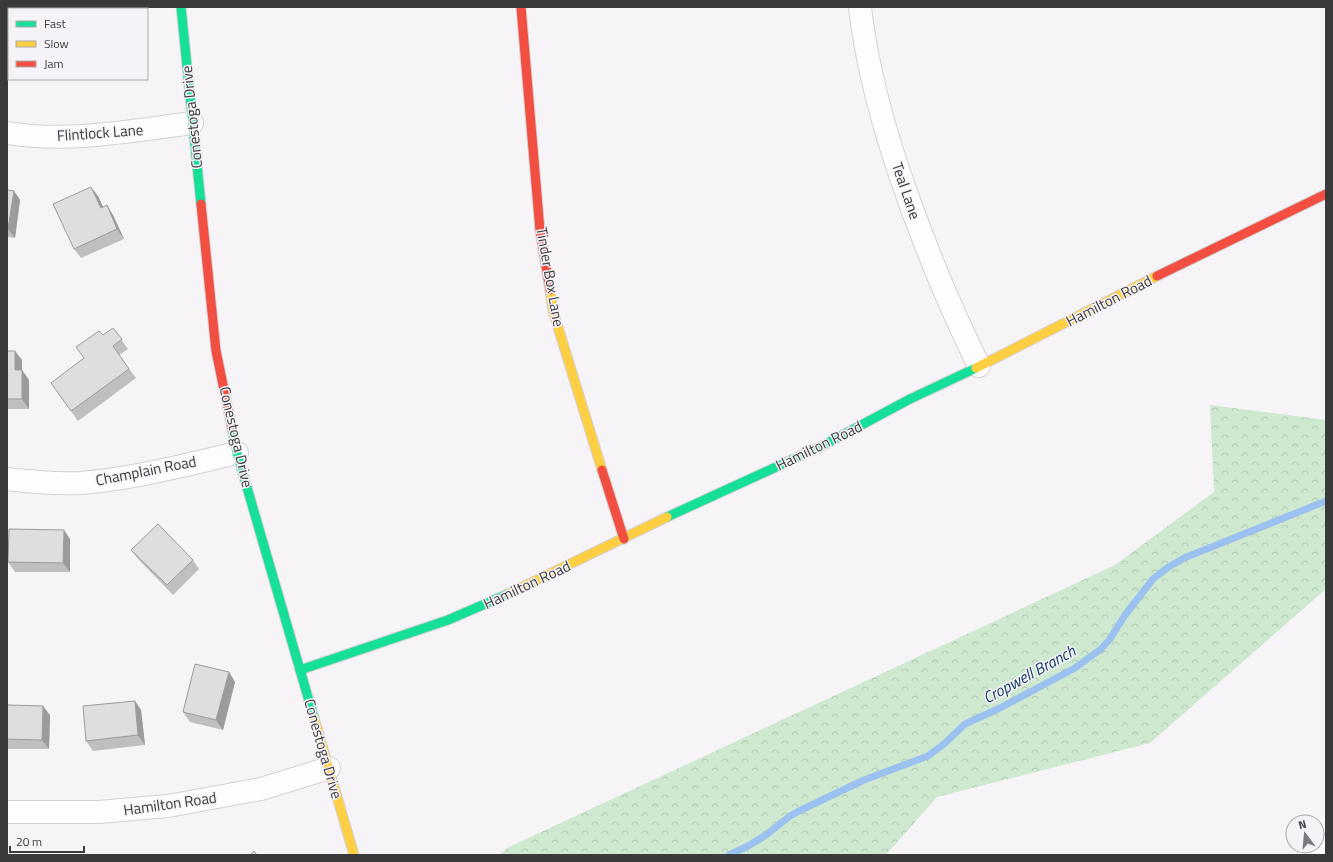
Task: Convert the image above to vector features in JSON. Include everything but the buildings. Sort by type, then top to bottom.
[{"type":"street","name":"Conestoga Drive","points":[[181,7],[216,351],[237,453],[354,855]]},
{"type":"street","name":"Tinder Box Lane","points":[[521,7],[529,114],[540,205],[540,232],[553,311],[624,539]]},
{"type":"street","name":"Teal Lane","points":[[860,7],[863,39],[882,120],[911,207],[956,320],[979,366]]},
{"type":"street","name":"Flintlock Lane","points":[[7,133],[78,137],[192,123]]},
{"type":"street","name":"Hamilton Road","points":[[300,670],[448,620],[529,585],[705,498],[824,445],[910,399],[1119,297],[1188,260],[1326,194]]},
{"type":"street","name":"Champlain Road","points":[[7,479],[50,484],[110,480],[135,476],[237,453]]},
{"type":"street","name":"Hamilton Road","points":[[7,812],[100,812],[168,806],[261,789],[329,768]]},
{"type":"street","points":[[1309,855],[1326,846]]},
{"type":"green space","points":[[1210,405],[1326,420],[1326,589],[1150,743],[937,797],[886,855],[499,855],[509,847],[1115,565],[1214,492]]},
{"type":"waterway","name":"Cropwell Branch","points":[[729,855],[750,845],[766,835],[790,816],[801,810],[864,780],[928,756],[944,744],[965,724],[1000,708],[1075,668],[1101,649],[1110,639],[1125,615],[1153,579],[1167,568],[1184,558],[1326,501]]},
{"type":"traffic: fast","points":[[181,7],[201,204]]},
{"type":"traffic: fast","points":[[667,517],[824,445],[910,399],[976,368]]},
{"type":"traffic: fast","points":[[232,428],[237,453],[314,718]]},
{"type":"traffic: fast","points":[[300,670],[448,620],[508,594]]},
{"type":"traffic: slow","points":[[976,368],[1157,276]]},
{"type":"traffic: slow","points":[[550,290],[553,311],[602,470]]},
{"type":"traffic: slow","points":[[508,594],[667,517]]},
{"type":"traffic: slow","points":[[314,718],[354,855]]},
{"type":"traffic: jam","points":[[521,7],[540,231],[550,290]]},
{"type":"traffic: jam","points":[[1157,276],[1326,194]]},
{"type":"traffic: jam","points":[[201,204],[216,351],[232,428]]},
{"type":"traffic: jam","points":[[602,470],[624,539]]}]
